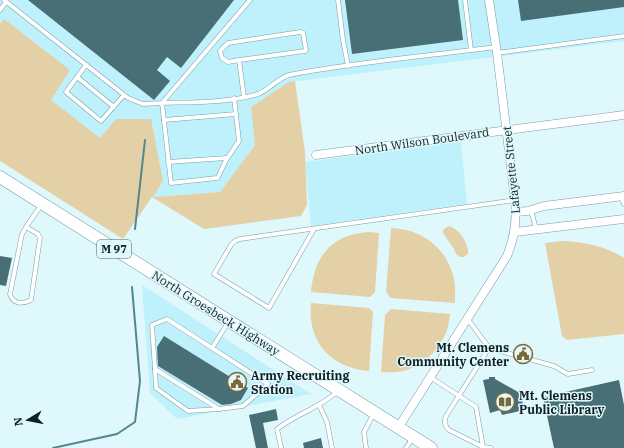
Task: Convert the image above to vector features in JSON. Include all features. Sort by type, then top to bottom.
[{"type":"main road","name":"North Groesbeck Highway","points":[[0,177],[431,448]]},
{"type":"street","name":"Lafayette Street","points":[[398,428],[507,256],[515,232],[515,200],[497,50],[489,0]]},
{"type":"street","name":"North Wilson Boulevard","points":[[316,155],[624,114]]},
{"type":"street","points":[[516,212],[544,206],[623,199]]},
{"type":"street","points":[[515,232],[624,218]]},
{"type":"lane","points":[[234,98],[239,141],[227,158],[217,178],[170,183],[162,103],[250,0]]},
{"type":"lane","points":[[338,0],[342,40],[348,66]]},
{"type":"lane","points":[[465,0],[471,50]]},
{"type":"lane","points":[[0,10],[5,1],[124,95],[143,104],[211,101],[244,97],[260,93],[287,76],[348,66],[471,50],[497,50],[624,36]]},
{"type":"lane","points":[[300,32],[303,33],[305,51],[239,60],[228,62],[222,58],[220,51],[228,43],[300,32]]},
{"type":"lane","points":[[239,60],[244,97]]},
{"type":"lane","points":[[86,65],[66,92],[101,121],[124,95]]},
{"type":"lane","points":[[77,77],[114,107]]},
{"type":"lane","points":[[164,120],[236,114]]},
{"type":"lane","points":[[168,162],[227,158]]},
{"type":"lane","points":[[314,228],[269,308],[214,274],[231,245],[238,240],[250,237],[314,228],[515,200]]},
{"type":"lane","points":[[26,226],[38,234],[40,238],[32,300],[24,303],[16,302],[11,299],[10,294],[22,234],[26,226],[42,203]]},
{"type":"lane","points":[[531,210],[536,229]]},
{"type":"lane","points":[[467,317],[489,348],[554,366],[568,374],[592,370]]},
{"type":"lane","points":[[167,319],[212,348],[268,384],[243,406],[188,411],[156,388],[152,325],[167,319]]},
{"type":"lane","points":[[212,348],[229,321]]},
{"type":"lane","points":[[489,348],[458,396],[444,421],[449,430],[483,447],[491,448]]},
{"type":"lane","points":[[155,369],[219,409]]},
{"type":"lane","points":[[429,377],[476,407],[483,447]]},
{"type":"lane","points":[[281,447],[277,429],[329,399],[338,390]]},
{"type":"lane","points":[[319,405],[327,422],[332,448]]},
{"type":"lane","points":[[366,448],[364,432],[375,412]]},
{"type":"lane","points":[[406,448],[413,437]]},
{"type":"shaded area","points":[[0,0],[624,0],[624,41],[289,82],[251,107],[255,145],[220,192],[152,197],[0,74]]},
{"type":"shaded area","points":[[4,19],[70,70],[51,100],[100,138],[116,119],[151,119],[163,181],[153,197],[220,192],[255,145],[251,107],[289,82],[295,81],[305,152],[307,205],[301,216],[204,229],[152,197],[123,239],[0,161],[0,24]]},
{"type":"shaded area","points":[[461,142],[467,204],[311,226],[305,162]]},
{"type":"shaded area","points":[[449,226],[460,233],[467,245],[468,254],[464,257],[460,257],[456,254],[443,233],[443,230]]},
{"type":"shaded area","points":[[391,228],[412,232],[430,241],[438,248],[449,265],[454,278],[455,303],[391,298],[386,292]]},
{"type":"shaded area","points":[[369,232],[379,233],[375,292],[370,297],[311,292],[316,268],[327,249],[335,242],[345,237]]},
{"type":"shaded area","points":[[562,241],[594,245],[610,250],[624,258],[624,334],[567,340],[562,336],[545,243]]},
{"type":"shaded area","points":[[142,285],[311,394],[177,419],[150,393]]},
{"type":"shaded area","points":[[311,303],[369,308],[373,312],[369,371],[355,369],[343,364],[332,358],[324,350],[317,340],[313,329]]},
{"type":"shaded area","points":[[391,309],[450,314],[449,324],[440,344],[430,356],[417,366],[403,371],[381,372],[385,315]]},
{"type":"building","points":[[28,0],[234,0],[181,68],[167,57],[157,70],[170,81],[154,100]]},
{"type":"building","points":[[345,0],[458,0],[463,40],[352,54]]},
{"type":"building","points":[[518,0],[624,0],[624,7],[521,21]]},
{"type":"building","points":[[0,256],[12,258],[6,286],[0,285]]},
{"type":"building","points":[[164,336],[248,388],[241,400],[231,404],[222,405],[158,366],[157,347]]},
{"type":"building","name":"Mt. Clemens Public Library","points":[[489,377],[495,377],[495,379],[518,392],[520,389],[524,410],[502,415],[500,410],[490,413],[483,380],[489,379]]},
{"type":"building","points":[[619,380],[624,405],[624,448],[554,448],[543,397]]},
{"type":"building","points":[[276,409],[278,420],[263,423],[268,448],[256,448],[249,415]]},
{"type":"building","points":[[321,438],[323,448],[304,448],[303,443]]},
{"type":"waterway","points":[[135,229],[145,140]]},
{"type":"waterway","points":[[53,448],[117,434],[135,422],[140,381],[132,287]]},
{"type":"place","name":"Mt. Clemens Community Center","points":[[523,354]]},
{"type":"place","name":"Army Recruiting Station","points":[[237,382]]},
{"type":"place","name":"Mt. Clemens Public Library","points":[[505,402]]}]
